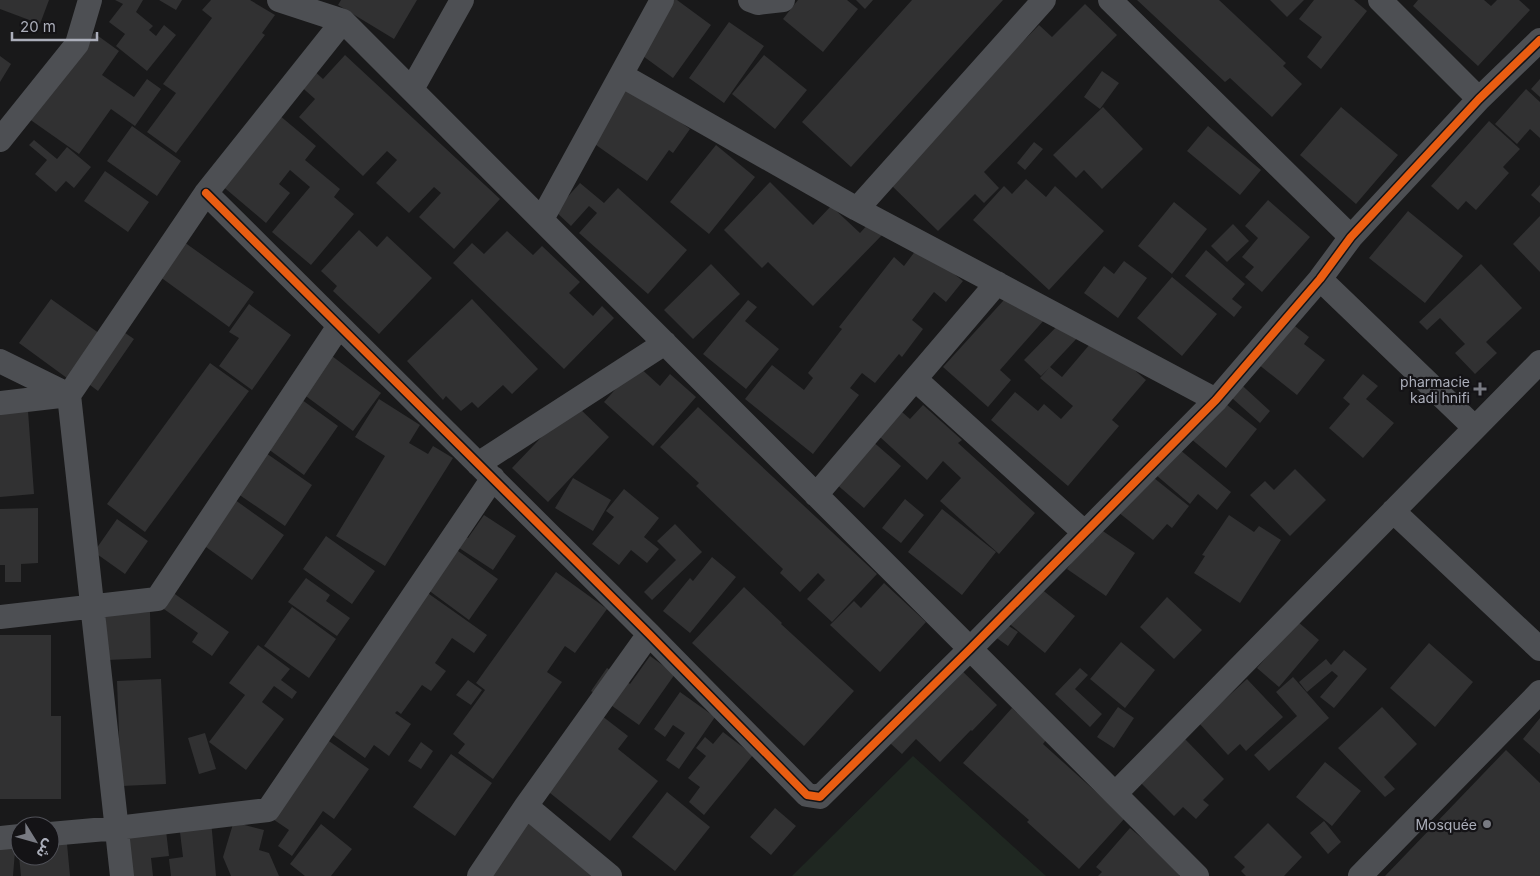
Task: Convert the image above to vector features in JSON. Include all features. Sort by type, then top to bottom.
[{"type":"street","points":[[0,140],[77,44],[90,0]]},
{"type":"street","points":[[279,0],[343,20],[1197,876]]},
{"type":"street","points":[[412,89],[462,0]]},
{"type":"street","points":[[542,219],[662,0]]},
{"type":"street","points":[[750,0],[758,4],[783,0]]},
{"type":"street","points":[[857,209],[1044,0]]},
{"type":"street","points":[[1110,0],[1351,236]]},
{"type":"street","points":[[1380,0],[1479,99]]},
{"type":"street","points":[[122,876],[69,394],[206,193],[343,20]]},
{"type":"street","points":[[206,193],[650,634],[807,795],[820,797],[970,649],[1216,400],[1320,278],[1351,236],[1479,99],[1540,40]]},
{"type":"street","points":[[621,75],[857,209],[1216,400]]},
{"type":"street","points":[[1320,278],[1475,428]]},
{"type":"street","points":[[816,494],[998,283]]},
{"type":"street","points":[[0,617],[157,599],[339,326]]},
{"type":"street","points":[[60,833],[268,810],[485,471],[665,343]]},
{"type":"street","points":[[0,361],[69,394]]},
{"type":"street","points":[[1115,794],[1540,362]]},
{"type":"street","points":[[915,379],[1084,533]]},
{"type":"street","points":[[0,403],[69,394]]},
{"type":"street","points":[[1393,511],[1540,649]]},
{"type":"street","points":[[479,876],[526,806],[650,634]]},
{"type":"street","points":[[1360,876],[1540,692]]},
{"type":"street","points":[[526,806],[610,876]]},
{"type":"shaded area","points":[[913,756],[1046,876],[792,876]]},
{"type":"building","points":[[0,0],[49,0],[40,24],[0,9]]},
{"type":"building","points":[[115,0],[143,0],[136,12],[153,26],[149,30],[156,36],[164,25],[176,35],[147,71],[116,46],[125,34],[109,22],[123,4]]},
{"type":"building","points":[[159,0],[182,0],[176,10]]},
{"type":"building","points":[[211,0],[250,0],[275,15],[262,33],[265,35],[176,153],[147,132],[176,93],[163,84],[212,18],[202,10]]},
{"type":"building","points":[[341,0],[417,0],[394,39],[338,5]]},
{"type":"building","points":[[667,0],[677,0],[711,25],[673,78],[632,48]]},
{"type":"building","points":[[798,0],[847,0],[858,9],[823,52],[783,19]]},
{"type":"building","points":[[856,0],[873,0],[865,9]]},
{"type":"building","points":[[912,0],[1003,0],[851,167],[802,122]]},
{"type":"building","points":[[1137,0],[1219,0],[1286,63],[1283,66],[1302,84],[1272,117],[1230,78],[1225,82]]},
{"type":"building","points":[[1270,0],[1304,0],[1287,17]]},
{"type":"building","points":[[1314,0],[1354,0],[1367,11],[1321,69],[1307,57],[1322,37],[1299,19]]},
{"type":"building","points":[[1418,0],[1484,0],[1491,6],[1497,0],[1519,0],[1530,10],[1478,66],[1413,6]]},
{"type":"building","points":[[1085,4],[1117,35],[984,172],[999,188],[984,203],[975,194],[938,231],[887,181],[1039,25],[1052,37]]},
{"type":"building","points":[[729,22],[764,46],[724,103],[689,78]]},
{"type":"building","points":[[94,33],[119,51],[102,75],[134,97],[147,79],[161,89],[135,126],[111,109],[79,154],[25,116],[66,72]]},
{"type":"building","points":[[345,55],[500,199],[454,249],[419,217],[441,193],[434,187],[409,213],[376,183],[397,160],[387,151],[363,176],[299,117],[315,99],[297,83],[311,68],[323,79]]},
{"type":"building","points":[[764,55],[807,90],[775,129],[732,94]]},
{"type":"building","points":[[0,56],[11,64],[0,82]]},
{"type":"building","points":[[1102,71],[1119,83],[1100,109],[1084,97]]},
{"type":"building","points":[[1540,79],[1540,97],[1531,89]]},
{"type":"building","points":[[628,85],[690,129],[673,153],[669,150],[647,181],[589,140]]},
{"type":"building","points":[[1526,89],[1540,102],[1540,138],[1530,129],[1517,144],[1495,124]]},
{"type":"building","points":[[1103,107],[1143,149],[1102,189],[1084,170],[1076,178],[1053,155]]},
{"type":"building","points":[[1341,107],[1398,155],[1356,204],[1300,155]]},
{"type":"building","points":[[279,115],[316,146],[305,160],[340,189],[334,197],[354,214],[311,265],[272,232],[310,187],[290,170],[279,184],[290,193],[266,223],[220,184]]},
{"type":"building","points":[[1489,121],[1520,149],[1503,167],[1509,173],[1476,210],[1466,201],[1458,210],[1431,186]]},
{"type":"building","points":[[132,126],[181,161],[157,196],[107,161]]},
{"type":"building","points":[[1208,126],[1261,170],[1240,195],[1187,151]]},
{"type":"building","points":[[34,140],[57,159],[67,147],[91,167],[74,188],[66,181],[56,192],[35,174],[47,160],[29,145]]},
{"type":"building","points":[[1034,142],[1043,149],[1025,170],[1017,163]]},
{"type":"building","points":[[716,145],[755,177],[709,234],[670,202]]},
{"type":"building","points":[[105,171],[149,202],[128,232],[84,201]]},
{"type":"building","points":[[1026,179],[1046,197],[1055,186],[1104,231],[1049,290],[973,220],[1004,186],[1012,194]]},
{"type":"building","points":[[770,182],[813,225],[831,206],[860,233],[870,222],[883,234],[813,306],[768,262],[762,268],[724,230]]},
{"type":"building","points":[[580,183],[604,203],[618,188],[687,250],[648,294],[579,233],[597,213],[589,206],[571,226],[555,211]]},
{"type":"building","points":[[1540,185],[1540,203],[1531,195]]},
{"type":"building","points":[[1268,200],[1310,237],[1262,292],[1245,277],[1254,267],[1242,257],[1258,238],[1245,226]]},
{"type":"building","points":[[1174,202],[1207,229],[1172,274],[1138,246]]},
{"type":"building","points":[[1408,211],[1463,256],[1425,303],[1369,258]]},
{"type":"building","points":[[1540,216],[1540,272],[1513,244]]},
{"type":"building","points":[[1233,224],[1249,241],[1227,262],[1211,246]]},
{"type":"building","points":[[359,230],[377,247],[387,236],[432,278],[379,334],[333,291],[337,286],[321,271]]},
{"type":"building","points":[[507,231],[533,255],[542,246],[580,282],[569,293],[593,316],[602,306],[614,318],[564,369],[453,263],[472,243],[484,254]]},
{"type":"building","points":[[177,237],[254,292],[229,327],[152,271]]},
{"type":"building","points":[[919,246],[963,281],[946,302],[934,292],[912,320],[923,329],[902,357],[899,354],[875,383],[862,373],[850,388],[859,395],[813,454],[745,399],[772,365],[804,390],[813,378],[808,373],[842,329],[839,327],[894,257],[904,266]]},
{"type":"building","points":[[1206,250],[1245,284],[1232,299],[1242,307],[1234,317],[1185,276]]},
{"type":"building","points":[[1124,261],[1147,278],[1118,318],[1084,293],[1104,266],[1114,274]]},
{"type":"building","points":[[711,264],[740,294],[693,339],[664,310]]},
{"type":"building","points":[[1481,264],[1522,308],[1486,342],[1497,353],[1475,374],[1455,353],[1465,344],[1440,318],[1427,330],[1419,322]]},
{"type":"building","points":[[1172,277],[1217,314],[1182,356],[1137,318]]},
{"type":"building","points":[[1013,290],[1045,319],[1000,370],[1011,380],[988,407],[943,367]]},
{"type":"building","points":[[51,299],[103,336],[71,381],[19,343]]},
{"type":"building","points":[[472,299],[538,369],[512,394],[503,385],[478,408],[472,402],[461,411],[446,396],[443,400],[407,361]]},
{"type":"building","points":[[748,300],[757,307],[745,321],[779,349],[746,389],[703,354]]},
{"type":"building","points":[[249,304],[291,335],[252,390],[219,366],[239,338],[229,332]]},
{"type":"building","points":[[1064,319],[1080,335],[1050,367],[1062,377],[1096,337],[1146,380],[1112,420],[1119,426],[1068,486],[991,420],[1015,392],[1038,411],[1044,404],[1061,419],[1073,406],[1040,378],[1049,368],[1041,376],[1024,360]]},
{"type":"building","points":[[1291,323],[1309,337],[1304,344],[1325,360],[1297,395],[1258,364]]},
{"type":"building","points":[[118,328],[134,339],[98,391],[82,379]]},
{"type":"building","points":[[328,353],[381,393],[353,431],[299,391]]},
{"type":"building","points":[[210,363],[249,391],[145,532],[107,504]]},
{"type":"building","points":[[637,365],[660,386],[670,374],[696,397],[653,446],[604,402]]},
{"type":"building","points":[[1363,374],[1378,386],[1366,399],[1394,423],[1363,458],[1329,428],[1350,404],[1343,398]]},
{"type":"building","points":[[1234,378],[1270,411],[1260,423],[1223,390]]},
{"type":"building","points":[[287,389],[338,426],[304,475],[253,438]]},
{"type":"building","points":[[379,399],[420,425],[409,443],[428,454],[433,446],[453,458],[385,566],[336,536],[385,456],[355,437]]},
{"type":"building","points":[[1221,400],[1257,429],[1226,468],[1190,438]]},
{"type":"building","points":[[574,403],[609,437],[548,502],[512,468]]},
{"type":"building","points":[[923,405],[962,440],[958,443],[1035,513],[999,554],[940,501],[961,478],[943,461],[927,480],[880,437],[902,412],[910,419]]},
{"type":"building","points":[[698,407],[877,574],[832,622],[807,599],[825,580],[818,573],[800,592],[780,573],[783,569],[696,486],[699,483],[660,447]]},
{"type":"building","points":[[28,411],[34,494],[0,497],[0,414]]},
{"type":"building","points":[[871,440],[901,466],[864,508],[835,483]]},
{"type":"building","points":[[253,444],[312,485],[285,526],[225,485]]},
{"type":"building","points":[[1179,449],[1231,492],[1217,510],[1198,494],[1190,504],[1156,475]]},
{"type":"building","points":[[1295,469],[1326,500],[1290,536],[1250,495],[1265,481],[1274,490]]},
{"type":"building","points":[[1144,470],[1189,506],[1172,528],[1167,524],[1153,540],[1113,508]]},
{"type":"building","points":[[573,478],[611,500],[593,531],[555,508]]},
{"type":"building","points":[[624,489],[659,518],[644,537],[659,549],[647,563],[631,550],[619,565],[592,544],[614,517],[606,511]]},
{"type":"building","points":[[224,492],[284,535],[252,580],[192,537]]},
{"type":"building","points":[[905,499],[924,515],[901,543],[882,528]]},
{"type":"building","points":[[38,508],[38,563],[21,564],[21,582],[5,582],[5,565],[0,565],[0,509]]},
{"type":"building","points":[[942,509],[996,552],[962,595],[908,552]]},
{"type":"building","points":[[484,515],[516,536],[493,570],[453,544],[461,533],[468,538]]},
{"type":"building","points":[[1229,515],[1254,532],[1259,526],[1281,540],[1240,603],[1194,573],[1205,556],[1202,555]]},
{"type":"building","points":[[117,519],[148,541],[125,574],[94,552]]},
{"type":"building","points":[[675,524],[702,552],[652,600],[644,592],[676,560],[657,541]]},
{"type":"building","points":[[1097,527],[1135,553],[1106,596],[1067,569]]},
{"type":"building","points":[[326,536],[375,571],[352,604],[303,569]]},
{"type":"building","points":[[448,544],[498,579],[469,620],[420,584]]},
{"type":"building","points":[[712,557],[736,577],[690,633],[663,611],[690,578],[693,581]]},
{"type":"building","points":[[556,572],[607,609],[575,653],[565,646],[547,672],[562,682],[493,779],[458,753],[465,744],[453,734],[485,690],[476,683]]},
{"type":"building","points":[[306,578],[330,595],[326,601],[350,618],[337,636],[288,602]]},
{"type":"building","points":[[884,583],[926,622],[880,672],[830,625],[854,601],[861,608]]},
{"type":"building","points":[[1035,584],[1075,616],[1045,653],[1006,621]]},
{"type":"building","points":[[744,587],[854,691],[804,746],[692,643]]},
{"type":"building","points":[[422,589],[487,635],[474,653],[452,638],[435,663],[446,671],[431,691],[422,685],[401,714],[397,711],[395,713],[411,724],[389,756],[374,745],[365,758],[323,728]]},
{"type":"building","points":[[172,592],[229,632],[212,656],[192,642],[198,633],[161,607]]},
{"type":"building","points":[[1167,597],[1202,630],[1174,659],[1140,627]]},
{"type":"building","points":[[292,607],[336,639],[309,678],[264,646]]},
{"type":"building","points":[[150,612],[151,658],[107,660],[105,614]]},
{"type":"building","points":[[1001,621],[1018,632],[1008,646],[991,634]]},
{"type":"building","points":[[1297,621],[1319,640],[1279,687],[1257,668]]},
{"type":"building","points":[[0,635],[51,635],[51,716],[61,716],[61,799],[0,799]]},
{"type":"building","points":[[1121,642],[1155,670],[1125,708],[1090,679]]},
{"type":"building","points":[[1429,643],[1473,682],[1435,727],[1390,688]]},
{"type":"building","points":[[258,645],[290,669],[281,680],[297,692],[292,699],[274,686],[262,702],[284,719],[246,770],[209,742],[245,695],[229,683]]},
{"type":"building","points":[[1344,650],[1367,669],[1334,708],[1320,697],[1338,676],[1332,671],[1307,692],[1299,682],[1326,659],[1331,665]]},
{"type":"building","points":[[650,656],[675,674],[639,725],[591,691],[607,668],[630,684]]},
{"type":"building","points":[[953,662],[997,705],[940,762],[916,739],[902,754],[879,733]]},
{"type":"building","points":[[1080,668],[1088,675],[1075,689],[1102,714],[1090,727],[1055,694]]},
{"type":"building","points":[[1293,677],[1329,718],[1269,771],[1254,755],[1297,716],[1276,692]]},
{"type":"building","points":[[161,679],[166,784],[121,786],[117,681]]},
{"type":"building","points":[[1247,679],[1283,717],[1246,751],[1240,744],[1228,755],[1199,723]]},
{"type":"building","points":[[468,680],[482,690],[471,705],[456,695]]},
{"type":"building","points":[[680,692],[715,717],[679,769],[666,760],[685,733],[673,725],[665,737],[654,729]]},
{"type":"building","points":[[1118,707],[1134,718],[1114,748],[1097,737]]},
{"type":"building","points":[[1382,707],[1417,744],[1384,777],[1395,789],[1385,797],[1338,748]]},
{"type":"building","points":[[1012,708],[1046,740],[1043,744],[1125,818],[1079,869],[1027,822],[1029,820],[963,763]]},
{"type":"building","points":[[593,709],[628,736],[618,749],[658,781],[610,841],[535,781]]},
{"type":"building","points":[[1540,718],[1540,754],[1523,739]]},
{"type":"building","points":[[316,732],[369,769],[334,819],[323,811],[292,856],[278,846],[289,830],[261,811]]},
{"type":"building","points":[[723,732],[753,755],[704,815],[689,802],[700,787],[688,778],[706,756],[696,748],[705,737],[713,744]]},
{"type":"building","points":[[205,733],[216,769],[199,774],[188,738]]},
{"type":"building","points":[[1184,738],[1224,779],[1203,800],[1209,805],[1196,819],[1183,807],[1174,816],[1140,782]]},
{"type":"building","points":[[421,742],[433,751],[421,769],[408,761]]},
{"type":"building","name":"Mosquée","points":[[1506,750],[1540,783],[1540,876],[1385,876]]},
{"type":"building","points":[[451,754],[492,783],[455,836],[413,807]]},
{"type":"building","points":[[1325,762],[1361,791],[1332,826],[1296,797]]},
{"type":"building","points":[[667,792],[710,827],[675,871],[632,837]]},
{"type":"building","points":[[775,808],[796,826],[771,855],[750,837]]},
{"type":"building","points":[[516,812],[592,876],[469,876]]},
{"type":"building","points":[[211,820],[216,876],[171,876],[169,859],[183,857],[179,824]]},
{"type":"building","points":[[1324,821],[1341,842],[1328,854],[1310,833]]},
{"type":"building","points":[[165,822],[169,856],[151,858],[153,876],[127,876],[122,826]]},
{"type":"building","points":[[237,823],[264,830],[259,850],[269,853],[279,876],[231,876],[223,857],[233,824]]},
{"type":"building","points":[[1268,823],[1302,857],[1284,876],[1246,876],[1241,871],[1245,867],[1234,857]]},
{"type":"building","points":[[321,824],[352,849],[331,876],[305,876],[290,864]]},
{"type":"building","points":[[1130,828],[1182,872],[1179,876],[1098,876],[1102,872],[1096,867]]},
{"type":"building","points":[[60,833],[66,833],[70,876],[21,876],[20,866],[60,866]]},
{"type":"building","points":[[0,837],[10,838],[10,866],[14,866],[13,876],[0,876]]},
{"type":"cycle path","points":[[206,193],[649,634],[807,795],[820,797],[970,649],[1216,400],[1320,279],[1351,237],[1479,99],[1540,40]]},
{"type":"place","name":"pharmacie kadi hnifi","points":[[1480,389]]},
{"type":"place","name":"Mosquée","points":[[1487,824]]}]
